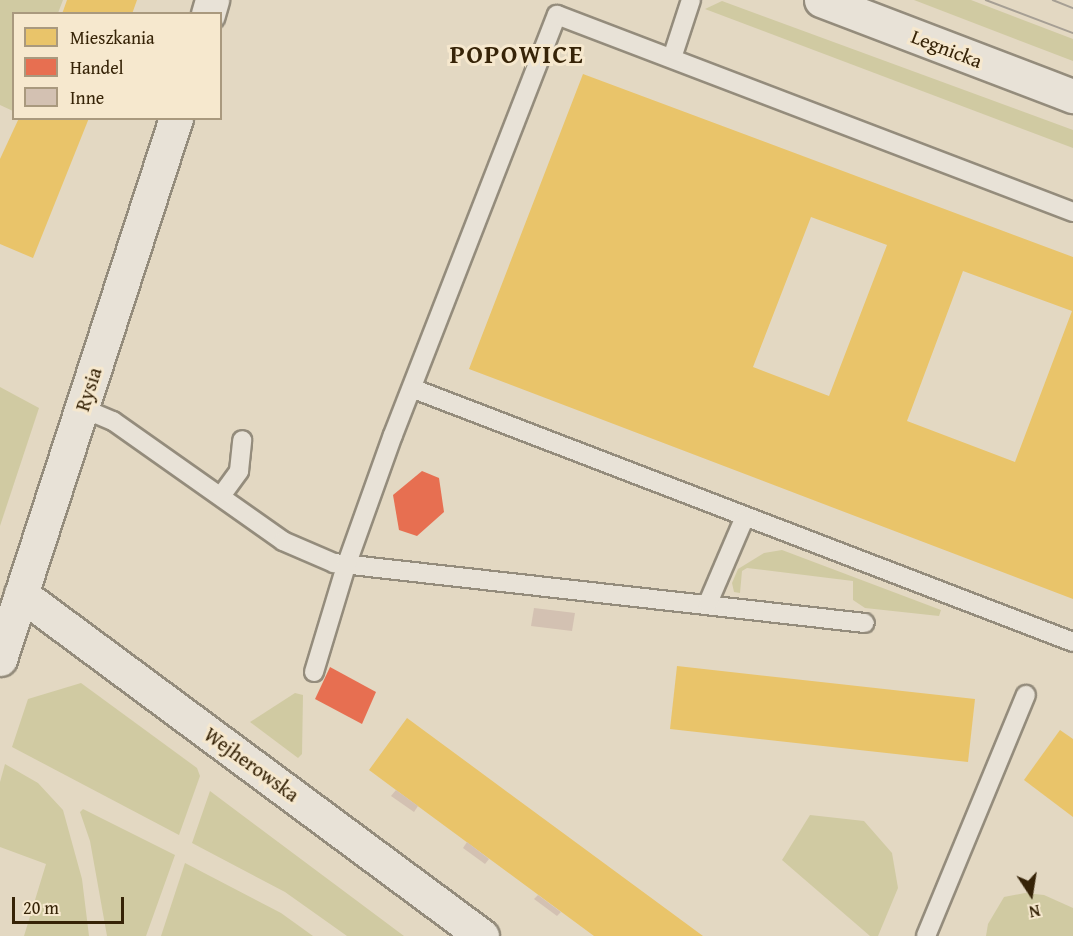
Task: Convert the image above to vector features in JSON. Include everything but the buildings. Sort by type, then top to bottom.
[{"type":"street","name":"Legnicka","points":[[821,0],[1073,96]]},
{"type":"street","name":"Rysia","points":[[0,659],[175,120]]},
{"type":"street","name":"Wejherowska","points":[[21,594],[482,936]]},
{"type":"lane","points":[[672,58],[691,0]]},
{"type":"lane","points":[[314,672],[345,566],[557,15],[1073,212]]},
{"type":"lane","points":[[414,389],[744,519],[1073,642]]},
{"type":"lane","points":[[82,408],[113,421],[283,541],[345,566],[708,603],[865,623]]},
{"type":"lane","points":[[221,496],[239,471],[242,440]]},
{"type":"lane","points":[[708,603],[744,519]]},
{"type":"lane","points":[[926,936],[1026,695]]},
{"type":"shaded area","points":[[0,0],[63,0],[58,12],[12,12],[12,111],[0,105]]},
{"type":"shaded area","points":[[914,0],[971,0],[1073,39],[1073,61]]},
{"type":"shaded area","points":[[722,1],[1073,130],[1073,148],[705,9]]},
{"type":"shaded area","points":[[0,387],[39,408],[0,526]]},
{"type":"shaded area","points":[[782,550],[941,610],[939,616],[865,608],[853,600],[853,581],[747,568],[742,571],[740,593],[734,592],[732,583],[738,569],[764,553]]},
{"type":"shaded area","points":[[81,683],[197,768],[200,776],[179,835],[12,747],[28,699]]},
{"type":"shaded area","points":[[295,693],[303,695],[302,754],[298,758],[250,722]]},
{"type":"shaded area","points":[[5,764],[38,783],[63,810],[82,879],[89,936],[24,936],[46,864],[0,847],[0,782]]},
{"type":"shaded area","points":[[210,791],[404,936],[347,936],[285,892],[192,843]]},
{"type":"shaded area","points":[[83,809],[175,855],[146,936],[107,936],[90,841],[80,812]]},
{"type":"shaded area","points":[[810,815],[864,821],[892,853],[898,888],[878,936],[870,936],[782,860]]},
{"type":"shaded area","points":[[185,863],[281,913],[313,936],[161,936]]},
{"type":"shaded area","points":[[1025,893],[1044,895],[1073,908],[1073,936],[986,936],[988,924],[1004,897]]},
{"type":"tram line","points":[[986,0],[1073,33]]},
{"type":"tram line","points":[[1053,0],[1073,8]]},
{"type":"district","name":"POPOWICE","points":[[517,54]]}]
